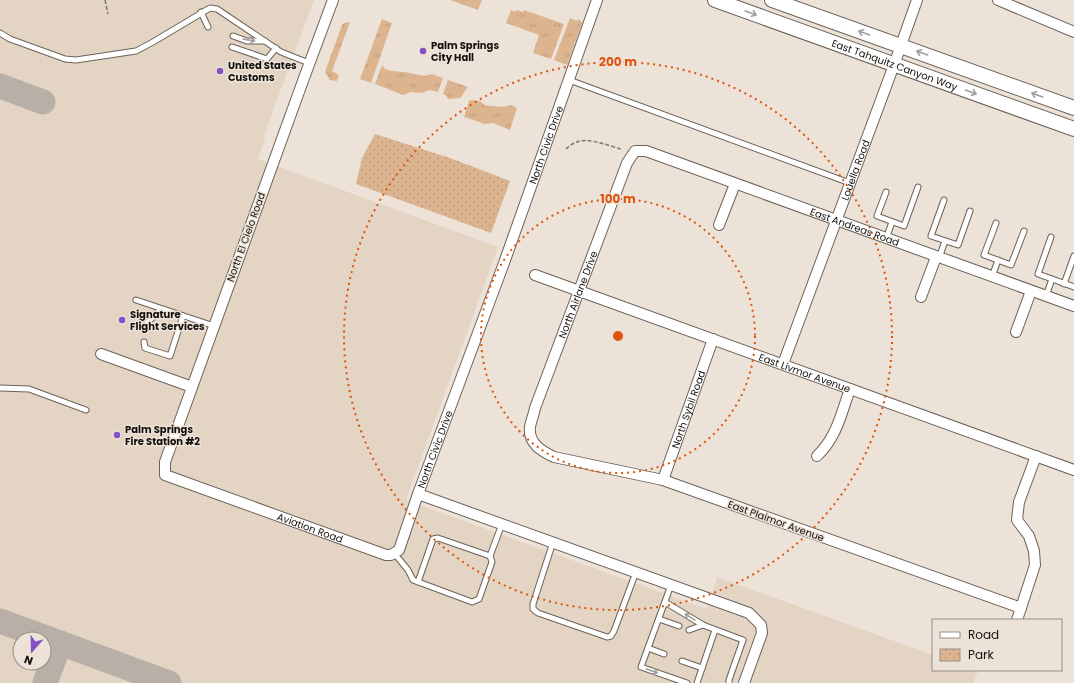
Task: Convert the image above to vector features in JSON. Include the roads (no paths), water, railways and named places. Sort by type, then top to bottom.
[{"type":"main road","name":"East Tahquitz Canyon Way","points":[[715,0],[1074,129]]},
{"type":"main road","name":"East Tahquitz Canyon Way","points":[[772,0],[1074,108]]},
{"type":"street","name":"North El Cielo Road","points":[[165,475],[165,462],[333,0]]},
{"type":"street","name":"North Civic Drive","points":[[598,0],[504,263],[418,494],[749,613],[761,625],[762,633],[744,683]]},
{"type":"street","name":"Louella Road","points":[[783,364],[917,0]]},
{"type":"street","points":[[1000,0],[1074,32]]},
{"type":"street","name":"East Andreas Road","points":[[635,151],[646,151],[1074,306]]},
{"type":"street","name":"North Airlane Drive","points":[[532,440],[530,427],[535,408],[627,163],[635,151]]},
{"type":"street","points":[[719,225],[735,184]]},
{"type":"street","points":[[921,297],[937,257]]},
{"type":"street","name":"East Livmor Avenue","points":[[535,275],[1074,470]]},
{"type":"street","points":[[1016,332],[1031,291]]},
{"type":"street","name":"North Sybil Road","points":[[663,480],[713,339]]},
{"type":"street","points":[[101,354],[192,387]]},
{"type":"street","points":[[817,456],[827,447],[834,435],[850,389]]},
{"type":"street","name":"East Plaimor Avenue","points":[[532,440],[541,451],[554,456],[663,480],[1021,608]]},
{"type":"street","points":[[1017,619],[1035,565],[1034,551],[1029,536],[1017,520],[1019,502],[1036,456]]},
{"type":"street","name":"Aviation Road","points":[[165,475],[386,555],[394,553]]},
{"type":"street","points":[[394,553],[399,550],[418,494]]},
{"type":"lane","points":[[0,33],[10,39],[65,60],[76,60],[136,51],[210,8],[217,9],[281,52],[309,63]]},
{"type":"lane","points":[[201,12],[208,27]]},
{"type":"lane","points":[[233,36],[247,41],[266,41]]},
{"type":"lane","points":[[232,47],[267,59],[276,48]]},
{"type":"lane","points":[[569,80],[850,183]]},
{"type":"lane","points":[[886,192],[877,216],[904,226],[918,187]]},
{"type":"lane","points":[[944,200],[931,236],[958,245],[970,211]]},
{"type":"lane","points":[[886,239],[892,222]]},
{"type":"lane","points":[[996,223],[984,255],[1011,265],[1024,232]]},
{"type":"lane","points":[[1051,237],[1038,274],[1074,287]]},
{"type":"lane","points":[[937,257],[945,241]]},
{"type":"lane","points":[[1064,284],[1074,256]]},
{"type":"lane","points":[[992,277],[998,260]]},
{"type":"lane","points":[[1046,296],[1052,279]]},
{"type":"lane","points":[[136,300],[214,326]]},
{"type":"lane","points":[[145,330],[147,323],[162,309]]},
{"type":"lane","points":[[144,342],[145,348],[170,356],[183,316]]},
{"type":"lane","points":[[0,388],[29,389],[86,410]]},
{"type":"lane","points":[[394,553],[408,570],[413,580],[472,602],[479,599],[492,562],[490,556],[502,524]]},
{"type":"lane","points":[[418,582],[433,539],[438,538],[490,556]]},
{"type":"lane","points":[[553,542],[533,604],[533,609],[545,615],[607,637],[611,636],[636,572]]},
{"type":"lane","points":[[671,584],[641,667],[687,683]]},
{"type":"lane","points":[[665,602],[703,625],[743,640],[729,683]]},
{"type":"lane","points":[[659,618],[679,626]]},
{"type":"lane","points":[[689,630],[703,625]]},
{"type":"lane","points":[[697,683],[715,630]]},
{"type":"lane","points":[[648,648],[664,654]]},
{"type":"lane","points":[[682,661],[702,668]]},
{"type":"place","name":"Palm Springs City Hall","points":[[423,51]]},
{"type":"place","name":"United States Customs","points":[[220,71]]},
{"type":"place","name":"Signature Flight Services","points":[[122,320]]},
{"type":"place","name":"Palm Springs Fire Station #2","points":[[117,435]]}]
